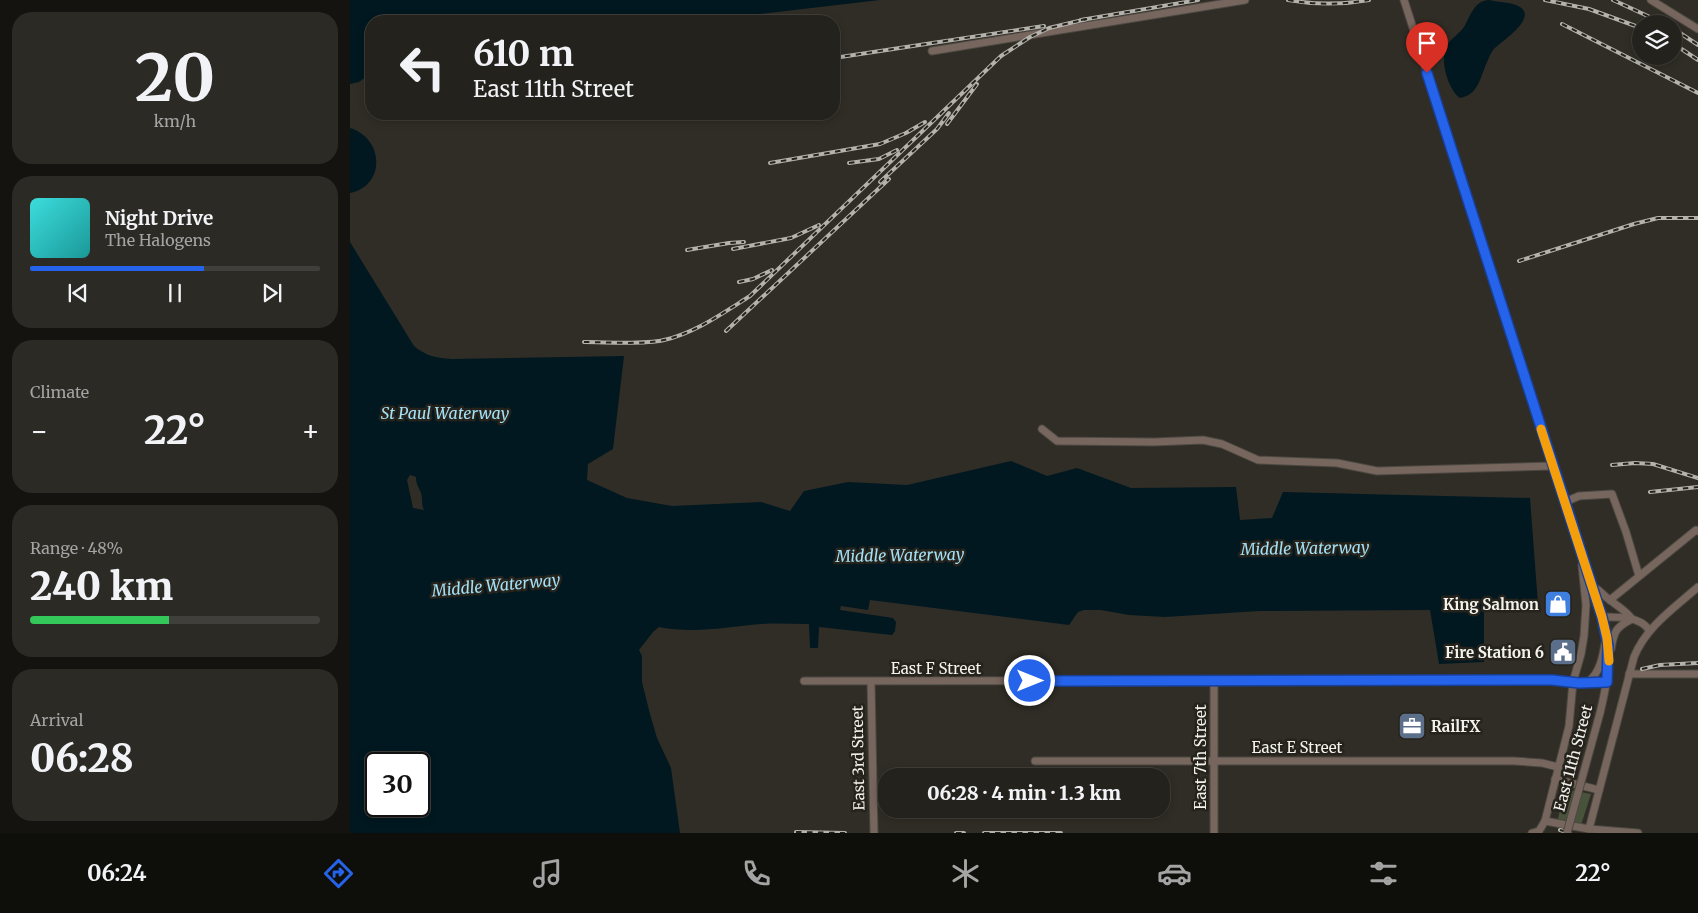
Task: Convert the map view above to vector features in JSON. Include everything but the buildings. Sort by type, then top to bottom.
[{"type":"street","points":[[932,51],[1245,0]]},
{"type":"street","name":"East 11th Street","points":[[1404,0],[1605,627],[1609,660],[1607,682],[1567,833]]},
{"type":"street","points":[[1651,0],[1698,28]]},
{"type":"street","points":[[1042,429],[1057,441],[1154,442],[1203,440],[1222,444],[1258,460],[1337,463],[1377,471],[1552,466]]},
{"type":"street","points":[[1565,502],[1579,496],[1612,494],[1639,576]]},
{"type":"street","points":[[1610,600],[1696,530],[1698,531]]},
{"type":"street","name":"East 11th Street","points":[[1535,833],[1542,827],[1545,821],[1569,726],[1573,682],[1582,654],[1586,619],[1585,591],[1579,545]]},
{"type":"street","points":[[1592,586],[1623,609],[1632,619]]},
{"type":"street","points":[[1589,829],[1638,646],[1649,630],[1698,587]]},
{"type":"street","points":[[1602,617],[1632,619],[1645,624],[1649,630]]},
{"type":"street","points":[[1609,660],[1612,640],[1617,628],[1632,619]]},
{"type":"street","points":[[1588,682],[1596,675],[1602,658],[1606,638],[1605,627]]},
{"type":"street","points":[[1629,674],[1698,674]]},
{"type":"street","name":"East F Street","points":[[804,681],[1552,680],[1607,682]]},
{"type":"street","name":"East 7th Street","points":[[1214,681],[1214,833]]},
{"type":"street","name":"East 3rd Street","points":[[871,682],[874,833]]},
{"type":"street","name":"East E Street","points":[[1035,761],[1514,761],[1542,763],[1558,767]]},
{"type":"street","points":[[1555,779],[1599,790]]},
{"type":"street","points":[[1545,821],[1589,829],[1638,833]]},
{"type":"green space","points":[[1565,789],[1591,794],[1579,831],[1556,827]]},
{"type":"water","points":[[350,0],[880,0],[751,15],[365,15],[365,78],[359,82],[350,84]]},
{"type":"water","points":[[1489,0],[1516,5],[1523,10],[1525,16],[1517,29],[1493,50],[1476,88],[1472,93],[1460,98],[1448,81],[1444,65],[1445,50],[1464,27],[1476,6]]},
{"type":"water","points":[[350,128],[361,133],[369,141],[374,151],[376,162],[375,172],[370,181],[362,189],[350,193]]},
{"type":"water","points":[[350,242],[414,346],[427,354],[452,359],[624,356],[613,449],[588,464],[587,480],[627,498],[672,506],[761,502],[790,511],[804,491],[848,482],[907,485],[1011,461],[1047,476],[1077,468],[1131,488],[1236,487],[1240,520],[1272,518],[1283,492],[1530,498],[1538,604],[1484,604],[1484,662],[1439,664],[1430,610],[1259,611],[1165,617],[1084,610],[1078,612],[1069,625],[870,600],[868,610],[841,606],[840,610],[893,618],[896,622],[895,631],[892,635],[819,627],[818,648],[810,648],[809,624],[761,624],[697,630],[659,627],[639,650],[642,656],[642,682],[657,738],[671,768],[680,833],[350,833]],"holes":[[[410,475],[416,477],[422,495],[424,510],[413,508],[407,480]]]},
{"type":"railway","points":[[1081,20],[1198,0]]},
{"type":"railway","points":[[1288,0],[1328,4],[1369,0]]},
{"type":"railway","points":[[1545,0],[1589,9],[1632,25]]},
{"type":"railway","points":[[1613,0],[1646,15]]},
{"type":"railway","points":[[584,342],[655,342],[687,333],[719,316],[750,296],[1001,56],[1030,37],[1049,28],[1087,19]]},
{"type":"railway","points":[[1562,24],[1698,93]]},
{"type":"railway","points":[[840,57],[1044,26]]},
{"type":"railway","points":[[1682,34],[1698,45]]},
{"type":"railway","points":[[1682,49],[1698,60]]},
{"type":"railway","points":[[947,124],[977,84]]},
{"type":"railway","points":[[880,182],[937,129],[949,113]]},
{"type":"railway","points":[[770,163],[880,144],[906,133],[925,122]]},
{"type":"railway","points":[[849,163],[879,159],[897,150]]},
{"type":"railway","points":[[726,331],[889,179]]},
{"type":"railway","points":[[1519,261],[1658,218],[1698,218]]},
{"type":"railway","points":[[733,249],[791,238],[819,225]]},
{"type":"railway","points":[[687,250],[744,242]]},
{"type":"railway","points":[[739,282],[753,279],[772,270]]},
{"type":"railway","points":[[1612,465],[1653,464],[1698,478]]},
{"type":"railway","points":[[1650,492],[1698,487]]},
{"type":"railway","points":[[1642,669],[1660,665],[1698,663]]},
{"type":"railway","points":[[1560,830],[1570,833]]},
{"type":"railway","points":[[796,832],[845,833]]},
{"type":"railway","points":[[956,833],[964,833]]},
{"type":"railway","points":[[984,833],[1061,833]]},
{"type":"slow traffic","points":[[1541,429],[1602,617],[1607,638],[1609,661]]},
{"type":"place","name":"King Salmon","points":[[1558,604]]},
{"type":"place","name":"Fire Station 6","points":[[1563,652]]},
{"type":"place","name":"RailFX","points":[[1412,726]]},
{"type":"route","points":[[1030,681],[1552,680],[1579,683],[1607,682],[1608,645],[1602,617],[1427,73]]},
{"type":"water label","name":"St Paul Waterway","points":[[445,413]]},
{"type":"water label","name":"Middle Waterway","points":[[1305,548]]},
{"type":"water label","name":"Middle Waterway","points":[[900,555]]},
{"type":"water label","name":"Middle Waterway","points":[[496,585]]}]
